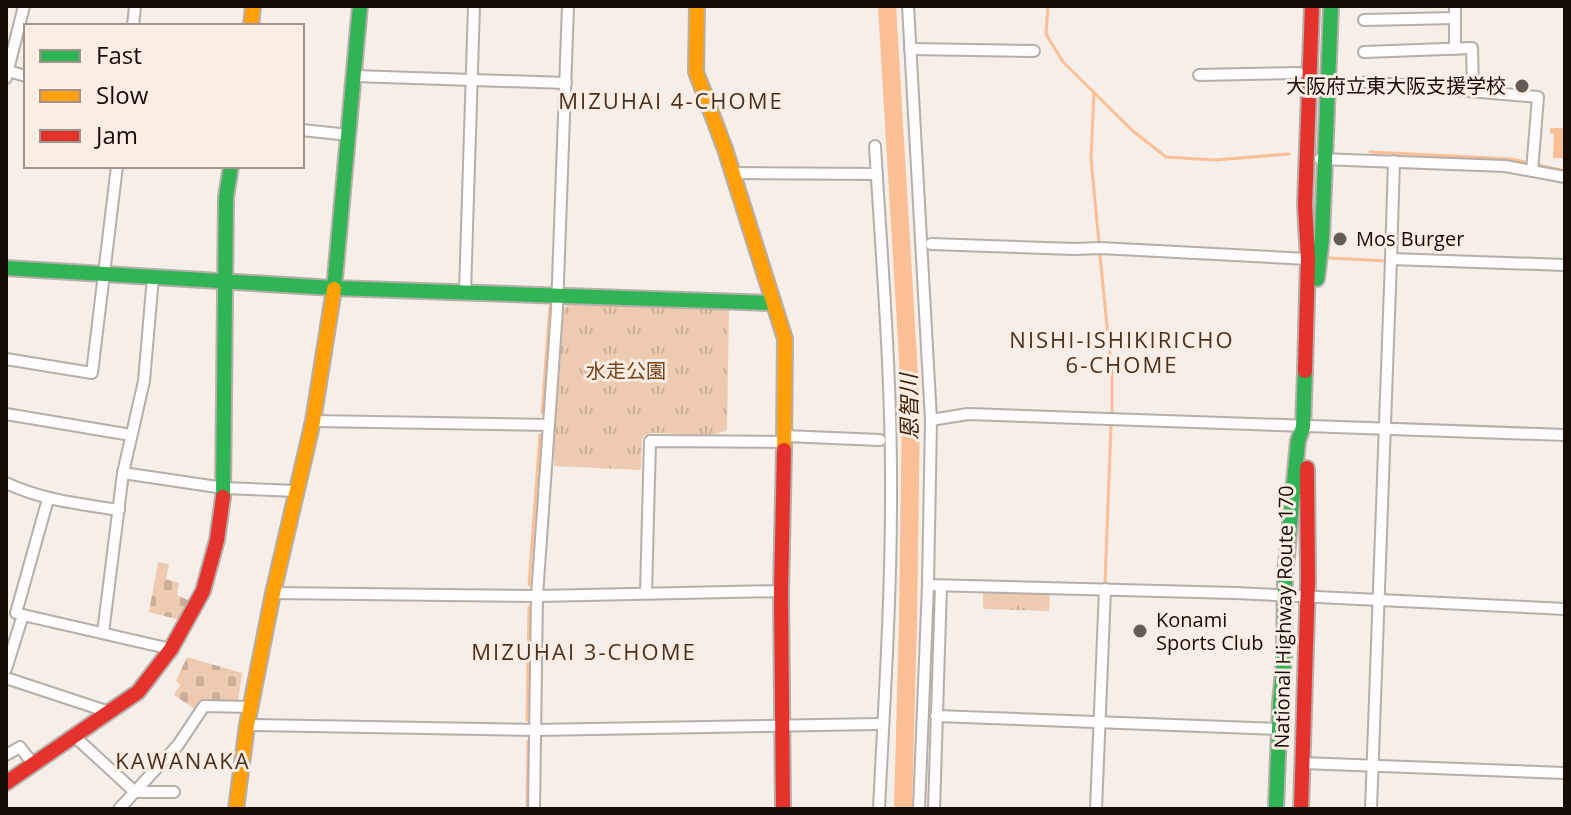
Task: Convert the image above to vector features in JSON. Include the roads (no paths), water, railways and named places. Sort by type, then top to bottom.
[{"type":"main road","points":[[236,809],[250,707],[313,421],[334,288],[360,6]]},
{"type":"main road","points":[[697,6],[696,72],[733,173],[785,339],[781,591],[783,809]]},
{"type":"main road","points":[[1301,6],[1302,258]]},
{"type":"main road","points":[[1307,302],[1299,283],[1312,6]]},
{"type":"main road","points":[[1307,302],[1316,283],[1320,260],[1323,6]]},
{"type":"main road","points":[[1302,258],[1316,205],[1331,6]]},
{"type":"main road","points":[[6,783],[138,692],[171,649],[203,591],[217,540],[224,488],[226,197],[231,168]]},
{"type":"main road","points":[[6,268],[334,288],[773,303]]},
{"type":"main road","name":"National Highway Route 170","points":[[1276,809],[1285,576],[1298,441],[1303,427],[1307,302]]},
{"type":"main road","name":"National Highway Route 170","points":[[1301,809],[1308,597],[1308,441],[1303,427]]},
{"type":"street","points":[[7,77],[24,6]]},
{"type":"street","points":[[465,292],[474,6]]},
{"type":"street","points":[[534,809],[537,596],[558,295],[568,6]]},
{"type":"street","points":[[908,6],[931,420],[919,809]]},
{"type":"street","points":[[1455,6],[1455,49]]},
{"type":"street","points":[[1364,20],[1455,18]]},
{"type":"street","points":[[1364,52],[1472,48],[1473,90]]},
{"type":"street","points":[[910,49],[1034,51]]},
{"type":"street","points":[[1199,75],[1299,73]]},
{"type":"street","points":[[354,76],[566,83]]},
{"type":"street","points":[[1366,82],[1538,97],[1532,171]]},
{"type":"street","points":[[304,130],[349,135]]},
{"type":"street","points":[[875,146],[888,370],[891,497],[886,692],[879,809]]},
{"type":"street","points":[[1321,159],[1505,166],[1565,177]]},
{"type":"street","points":[[1371,809],[1394,161]]},
{"type":"street","points":[[6,359],[92,373],[117,168]]},
{"type":"street","points":[[733,173],[877,174]]},
{"type":"street","points":[[931,244],[1302,258]]},
{"type":"street","points":[[1391,259],[1565,265]]},
{"type":"street","points":[[103,633],[123,473],[144,381],[153,277]]},
{"type":"street","points":[[6,414],[131,435]]},
{"type":"street","points":[[931,420],[968,414],[1565,435]]},
{"type":"street","points":[[313,421],[549,425]]},
{"type":"street","points":[[646,593],[650,441],[880,440]]},
{"type":"street","points":[[123,473],[224,488],[297,491]]},
{"type":"street","points":[[6,483],[48,499],[119,510]]},
{"type":"street","points":[[6,669],[15,613],[48,499]]},
{"type":"street","points":[[928,585],[1105,589],[1565,609]]},
{"type":"street","points":[[934,809],[941,586]]},
{"type":"street","points":[[1096,809],[1105,589]]},
{"type":"street","points":[[273,593],[537,596],[781,591]]},
{"type":"street","points":[[15,613],[171,649]]},
{"type":"street","points":[[6,678],[109,712]]},
{"type":"street","points":[[119,809],[178,745],[204,706],[250,707]]},
{"type":"street","points":[[936,716],[1279,729]]},
{"type":"street","points":[[247,725],[535,730],[878,724]]},
{"type":"street","points":[[74,736],[135,792],[174,792]]},
{"type":"street","points":[[6,755],[20,747],[33,764]]},
{"type":"street","points":[[1302,763],[1565,773]]},
{"type":"waterway","name":"恩智川","points":[[887,6],[911,409],[903,809]]},
{"type":"waterway","points":[[1048,6],[1046,34],[1063,62],[1133,131],[1166,157],[1215,160],[1289,154]]},
{"type":"waterway","points":[[1094,92],[1091,159],[1099,243]]},
{"type":"waterway","points":[[1370,152],[1512,159],[1565,171]]},
{"type":"waterway","points":[[1100,256],[1112,374],[1112,413]]},
{"type":"waterway","points":[[1330,258],[1388,261]]},
{"type":"waterway","points":[[542,413],[550,306]]},
{"type":"waterway","points":[[1105,583],[1111,426]]},
{"type":"waterway","points":[[529,585],[540,435]]},
{"type":"waterway","points":[[527,720],[529,607]]},
{"type":"waterway","points":[[527,809],[528,741]]},
{"type":"place","name":"大阪府立東大阪支援学校","points":[[1522,86]]},
{"type":"place","name":"Mos Burger","points":[[1340,239]]},
{"type":"place","name":"Konami Sports Club","points":[[1140,631]]},
{"type":"district","name":"MIZUHAI 4-CHOME","points":[[671,101]]},
{"type":"district","name":"NISHI-ISHIKIRICHO 6-CHOME","points":[[1122,352]]},
{"type":"district","name":"MIZUHAI 3-CHOME","points":[[584,652]]},
{"type":"district","name":"KAWANAKA","points":[[183,761]]},
{"type":"park label","name":"水走公園","points":[[626,371]]}]
